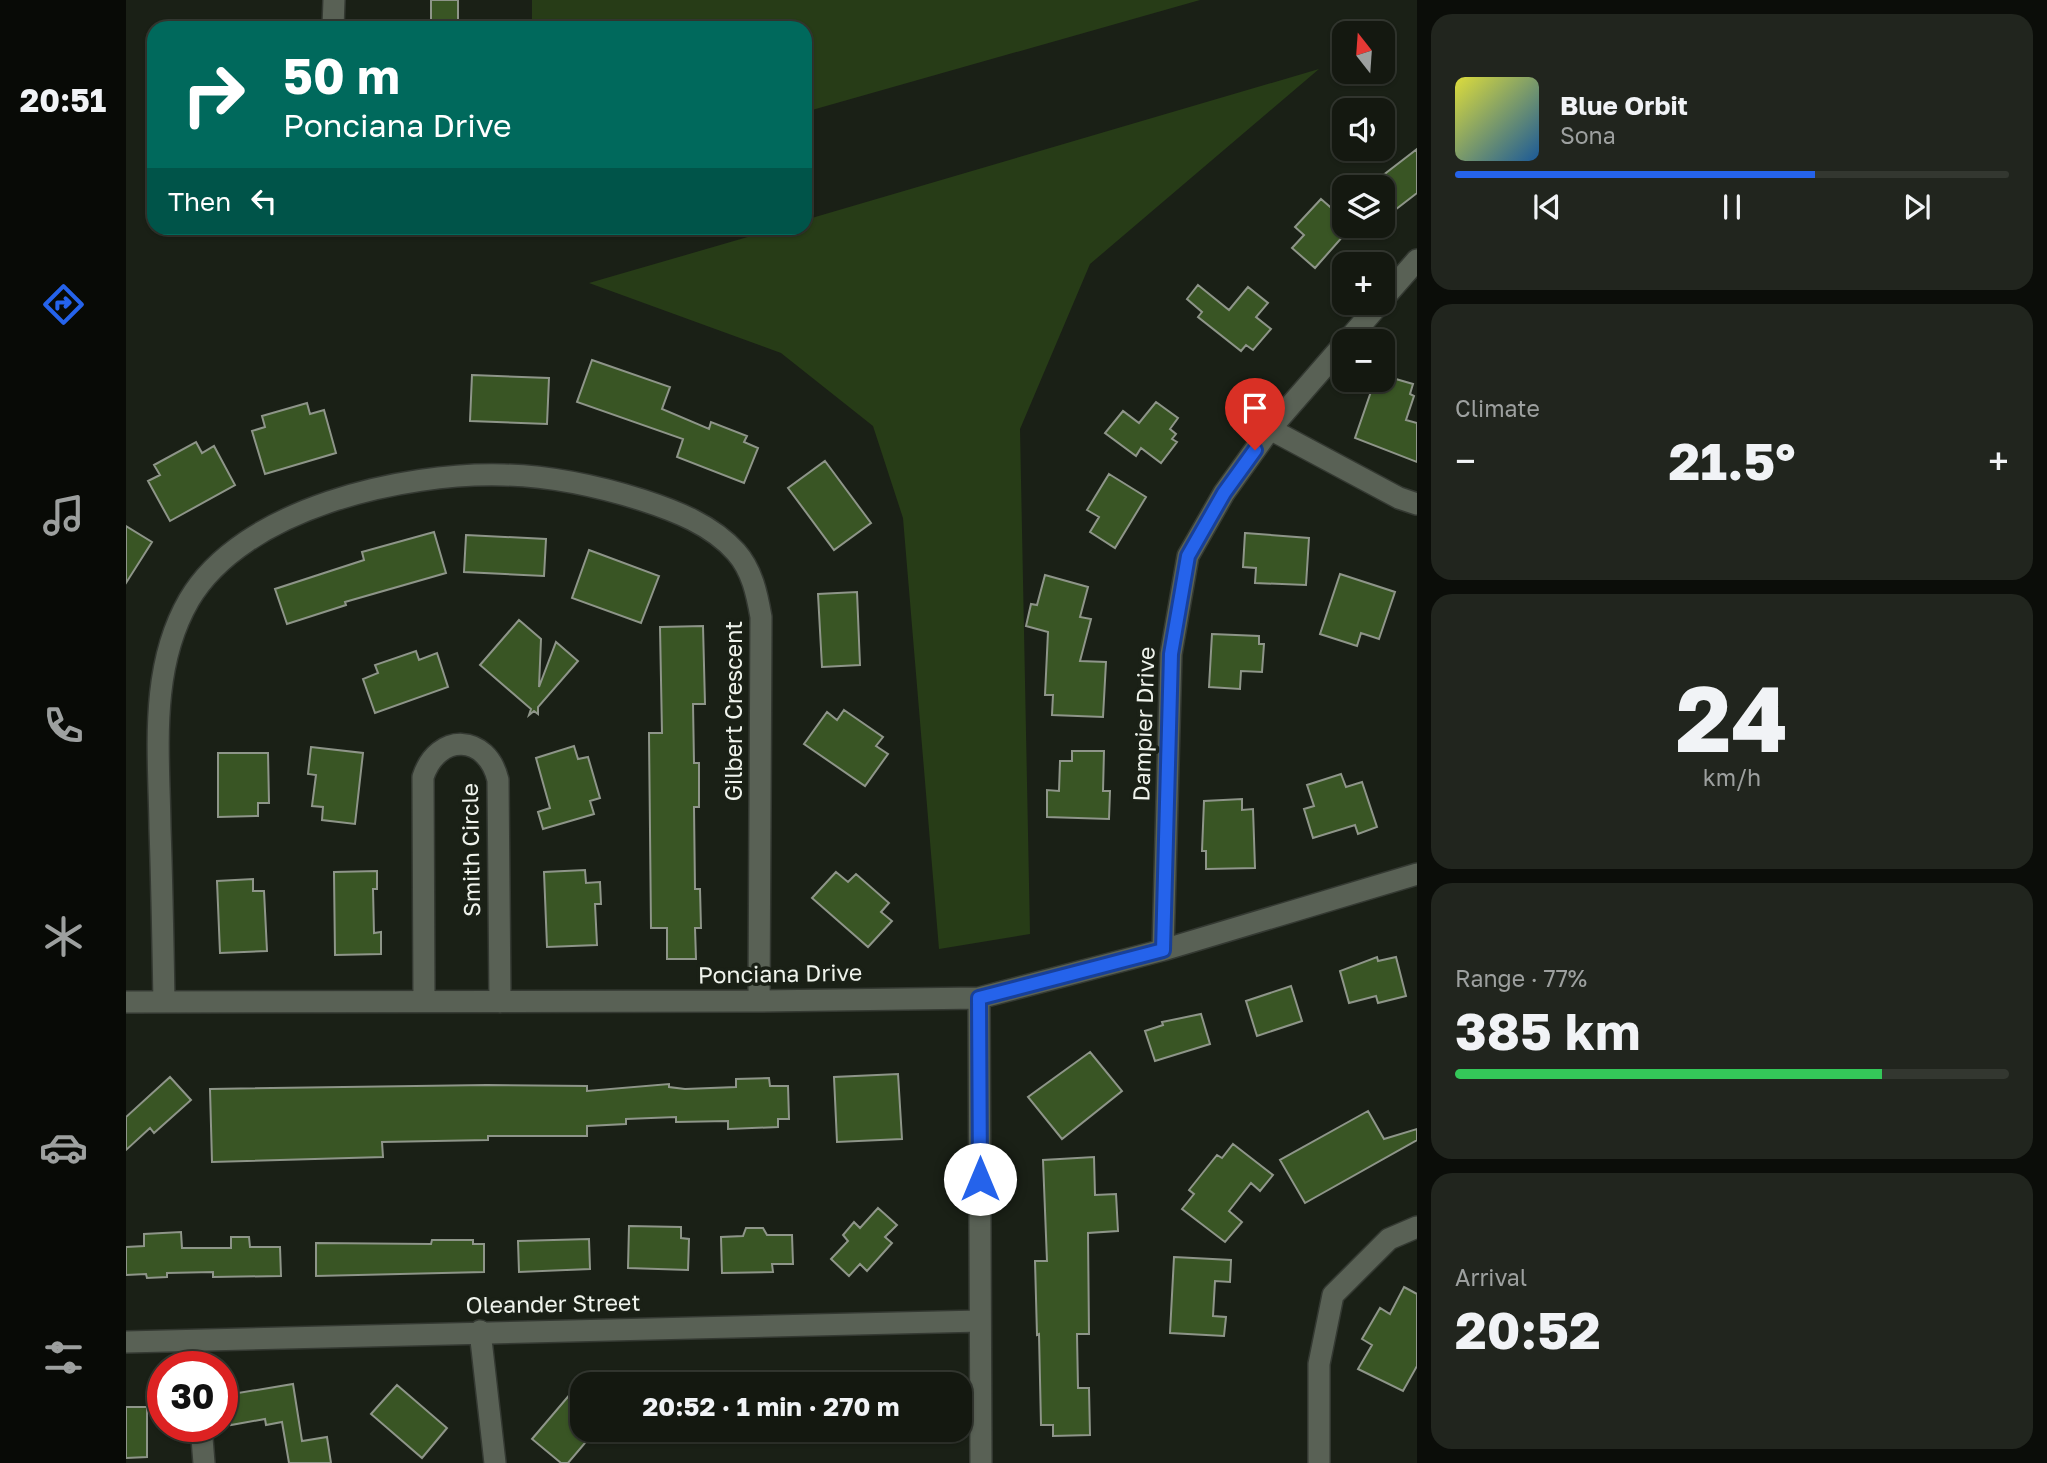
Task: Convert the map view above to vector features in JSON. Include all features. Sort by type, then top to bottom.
[{"type":"street","points":[[333,21],[334,0]]},
{"type":"street","name":"Dampier Drive","points":[[1395,285],[1417,260]]},
{"type":"street","name":"Dampier Drive","points":[[1357,329],[1369,315]]},
{"type":"street","name":"Dampier Drive","points":[[1163,950],[1171,654],[1188,556],[1224,493],[1270,429],[1332,358]]},
{"type":"street","points":[[1270,429],[1417,505]]},
{"type":"street","name":"Gilbert Crescent","points":[[164,1002],[160,692],[175,630],[189,601],[205,578],[231,552],[288,519],[320,506],[405,483],[468,475],[504,475],[580,483],[617,492],[685,516],[718,534],[738,554],[752,580],[761,617],[760,1001]]},
{"type":"street","name":"Smith Circle","points":[[424,1001],[424,778],[435,755],[449,746],[460,744],[474,747],[485,754],[494,765],[498,780],[500,1002]]},
{"type":"street","name":"Ponciana Drive","points":[[126,1002],[979,998],[1163,950],[1417,874]]},
{"type":"street","points":[[979,998],[981,1463]]},
{"type":"street","points":[[1319,1463],[1319,1364],[1333,1295],[1389,1239],[1417,1227]]},
{"type":"street","name":"Oleander Street","points":[[126,1342],[480,1331],[980,1321]]},
{"type":"street","points":[[480,1331],[495,1463]]},
{"type":"street","points":[[194,1341],[195,1351]]},
{"type":"street","points":[[203,1442],[205,1463]]},
{"type":"green space","points":[[532,0],[1200,0],[812,110],[812,21],[532,21]]},
{"type":"green space","points":[[1319,69],[1090,264],[1020,429],[1030,934],[939,949],[903,518],[873,426],[781,353],[589,283],[755,235],[812,235],[812,218]]},
{"type":"building","points":[[431,0],[458,0],[458,21],[431,21]]},
{"type":"building","points":[[1417,149],[1417,193],[1395,210],[1395,175],[1383,175]]},
{"type":"building","points":[[1321,199],[1332,209],[1332,238],[1341,238],[1315,268],[1292,248],[1304,235],[1295,227]]},
{"type":"building","points":[[1198,285],[1229,310],[1248,287],[1268,303],[1256,317],[1271,329],[1253,350],[1246,345],[1241,351],[1198,317],[1202,312],[1187,299]]},
{"type":"building","points":[[592,360],[670,387],[662,409],[709,429],[711,422],[747,436],[744,442],[758,448],[744,483],[677,457],[683,439],[577,402]]},
{"type":"building","points":[[472,375],[549,378],[547,424],[470,421]]},
{"type":"building","points":[[1395,379],[1413,384],[1410,394],[1414,396],[1406,420],[1417,423],[1417,462],[1355,438],[1371,392],[1395,392]]},
{"type":"building","points":[[1156,402],[1178,418],[1170,429],[1176,434],[1172,439],[1177,442],[1161,463],[1141,448],[1136,456],[1105,433],[1123,411],[1139,423]]},
{"type":"building","points":[[307,403],[310,414],[324,410],[336,453],[265,474],[252,431],[265,427],[262,416]]},
{"type":"building","points":[[196,442],[202,453],[214,446],[235,485],[170,521],[148,481],[160,475],[154,465]]},
{"type":"building","points":[[825,461],[871,523],[834,550],[788,488]]},
{"type":"building","points":[[1109,474],[1146,497],[1115,548],[1090,532],[1099,517],[1087,510]]},
{"type":"building","points":[[126,526],[152,542],[126,583]]},
{"type":"building","points":[[434,532],[446,573],[345,602],[346,605],[287,624],[275,589],[364,560],[362,552]]},
{"type":"building","points":[[1245,533],[1309,538],[1306,585],[1255,583],[1256,568],[1243,567]]},
{"type":"building","points":[[466,535],[546,539],[544,576],[464,572]]},
{"type":"building","points":[[589,550],[659,576],[641,623],[572,598]]},
{"type":"building","points":[[1340,574],[1395,592],[1379,639],[1361,633],[1357,646],[1320,634]]},
{"type":"building","points":[[1045,575],[1088,587],[1080,617],[1091,619],[1080,661],[1106,662],[1103,717],[1052,715],[1053,695],[1045,695],[1048,632],[1026,626],[1031,604],[1037,605]]},
{"type":"building","points":[[857,592],[860,665],[822,667],[818,594]]},
{"type":"building","points":[[519,620],[541,639],[539,687],[556,642],[578,661],[538,707],[538,714],[534,711],[529,715],[531,709],[480,665]]},
{"type":"building","points":[[703,626],[705,704],[693,704],[694,763],[699,763],[699,807],[694,807],[695,889],[700,889],[701,928],[695,928],[696,959],[667,959],[667,928],[651,928],[649,733],[662,733],[660,627]]},
{"type":"building","points":[[1212,634],[1259,636],[1259,644],[1264,644],[1262,672],[1241,671],[1240,689],[1209,687]]},
{"type":"building","points":[[416,651],[419,660],[437,653],[448,687],[375,713],[363,679],[378,673],[375,665]]},
{"type":"building","points":[[844,710],[883,737],[876,746],[888,754],[865,786],[804,744],[827,712],[837,720]]},
{"type":"building","points":[[574,746],[578,759],[588,757],[600,798],[590,801],[594,814],[543,829],[538,812],[550,808],[536,758]]},
{"type":"building","points":[[311,747],[363,753],[355,824],[322,820],[323,807],[312,806],[316,775],[308,774]]},
{"type":"building","points":[[1072,751],[1104,751],[1103,791],[1110,791],[1109,819],[1047,817],[1047,790],[1059,791],[1060,761],[1072,761]]},
{"type":"building","points":[[218,753],[268,753],[269,803],[258,803],[258,816],[218,817]]},
{"type":"building","points":[[1341,774],[1346,787],[1362,782],[1377,827],[1358,834],[1355,825],[1313,838],[1304,809],[1314,806],[1307,785]]},
{"type":"building","points":[[1242,799],[1242,810],[1253,809],[1255,868],[1206,869],[1206,851],[1202,851],[1204,801]]},
{"type":"building","points":[[585,870],[586,883],[600,882],[601,904],[595,904],[597,945],[547,947],[544,872]]},
{"type":"building","points":[[377,871],[377,889],[373,889],[374,933],[381,932],[381,954],[335,955],[334,872]]},
{"type":"building","points":[[836,872],[848,882],[856,874],[889,903],[881,912],[892,921],[868,947],[812,898]]},
{"type":"building","points":[[253,879],[253,891],[264,891],[267,951],[220,953],[217,881]]},
{"type":"building","points":[[1377,957],[1378,961],[1396,957],[1406,996],[1378,1003],[1376,996],[1349,1003],[1340,971]]},
{"type":"building","points":[[1291,986],[1302,1021],[1257,1036],[1246,1001]]},
{"type":"building","points":[[1201,1014],[1210,1044],[1155,1061],[1145,1031],[1163,1025],[1162,1022]]},
{"type":"building","points":[[1090,1052],[1122,1091],[1062,1139],[1028,1097]]},
{"type":"building","points":[[898,1074],[902,1139],[837,1142],[834,1077]]},
{"type":"building","points":[[170,1077],[191,1100],[154,1133],[150,1128],[126,1150],[126,1117]]},
{"type":"building","points":[[769,1078],[770,1086],[788,1086],[789,1119],[778,1119],[778,1127],[728,1129],[728,1121],[676,1122],[676,1117],[626,1119],[626,1124],[587,1126],[587,1136],[488,1136],[488,1140],[382,1142],[383,1157],[212,1162],[210,1089],[487,1085],[587,1086],[587,1091],[669,1084],[669,1087],[685,1089],[736,1087],[736,1079]]},
{"type":"building","points":[[1368,1111],[1384,1139],[1417,1129],[1417,1140],[1305,1203],[1280,1160]]},
{"type":"building","points":[[1233,1144],[1273,1175],[1260,1191],[1251,1183],[1229,1211],[1242,1222],[1225,1242],[1182,1209],[1194,1194],[1189,1190],[1217,1155],[1222,1158]]},
{"type":"building","points":[[1094,1157],[1095,1195],[1116,1194],[1118,1231],[1088,1233],[1089,1334],[1077,1334],[1078,1388],[1089,1388],[1090,1435],[1053,1436],[1053,1425],[1041,1425],[1039,1334],[1037,1335],[1035,1261],[1047,1261],[1043,1160]]},
{"type":"building","points":[[878,1208],[897,1225],[885,1237],[892,1243],[867,1271],[860,1264],[849,1276],[831,1259],[848,1241],[843,1235],[854,1222],[860,1228]]},
{"type":"building","points":[[629,1226],[681,1227],[681,1238],[689,1239],[688,1270],[628,1268]]},
{"type":"building","points":[[746,1228],[763,1228],[767,1235],[792,1235],[793,1264],[772,1264],[773,1272],[722,1273],[721,1237],[743,1236]]},
{"type":"building","points":[[181,1232],[182,1248],[231,1248],[231,1237],[249,1237],[250,1247],[280,1247],[281,1276],[213,1277],[213,1272],[167,1273],[167,1277],[147,1278],[146,1274],[126,1275],[126,1247],[144,1246],[144,1234]]},
{"type":"building","points":[[589,1239],[590,1269],[519,1272],[518,1241]]},
{"type":"building","points":[[432,1240],[473,1240],[473,1244],[484,1244],[484,1272],[316,1276],[316,1243],[431,1244]]},
{"type":"building","points":[[1174,1257],[1231,1260],[1230,1282],[1215,1281],[1213,1316],[1226,1317],[1224,1336],[1170,1333]]},
{"type":"building","points":[[1404,1287],[1417,1294],[1417,1366],[1403,1391],[1358,1369],[1372,1345],[1362,1339],[1380,1308],[1390,1314]]},
{"type":"building","points":[[293,1384],[302,1441],[327,1437],[331,1463],[289,1463],[282,1422],[266,1425],[265,1419],[238,1424],[238,1393]]},
{"type":"building","points":[[397,1385],[447,1428],[422,1458],[371,1414]]},
{"type":"building","points":[[570,1394],[570,1442],[586,1442],[568,1463],[561,1463],[532,1439]]},
{"type":"building","points":[[126,1407],[147,1407],[147,1457],[126,1458]]},
{"type":"route","points":[[980,1179],[979,998],[1163,950],[1171,654],[1188,556],[1224,493],[1255,450]]}]
